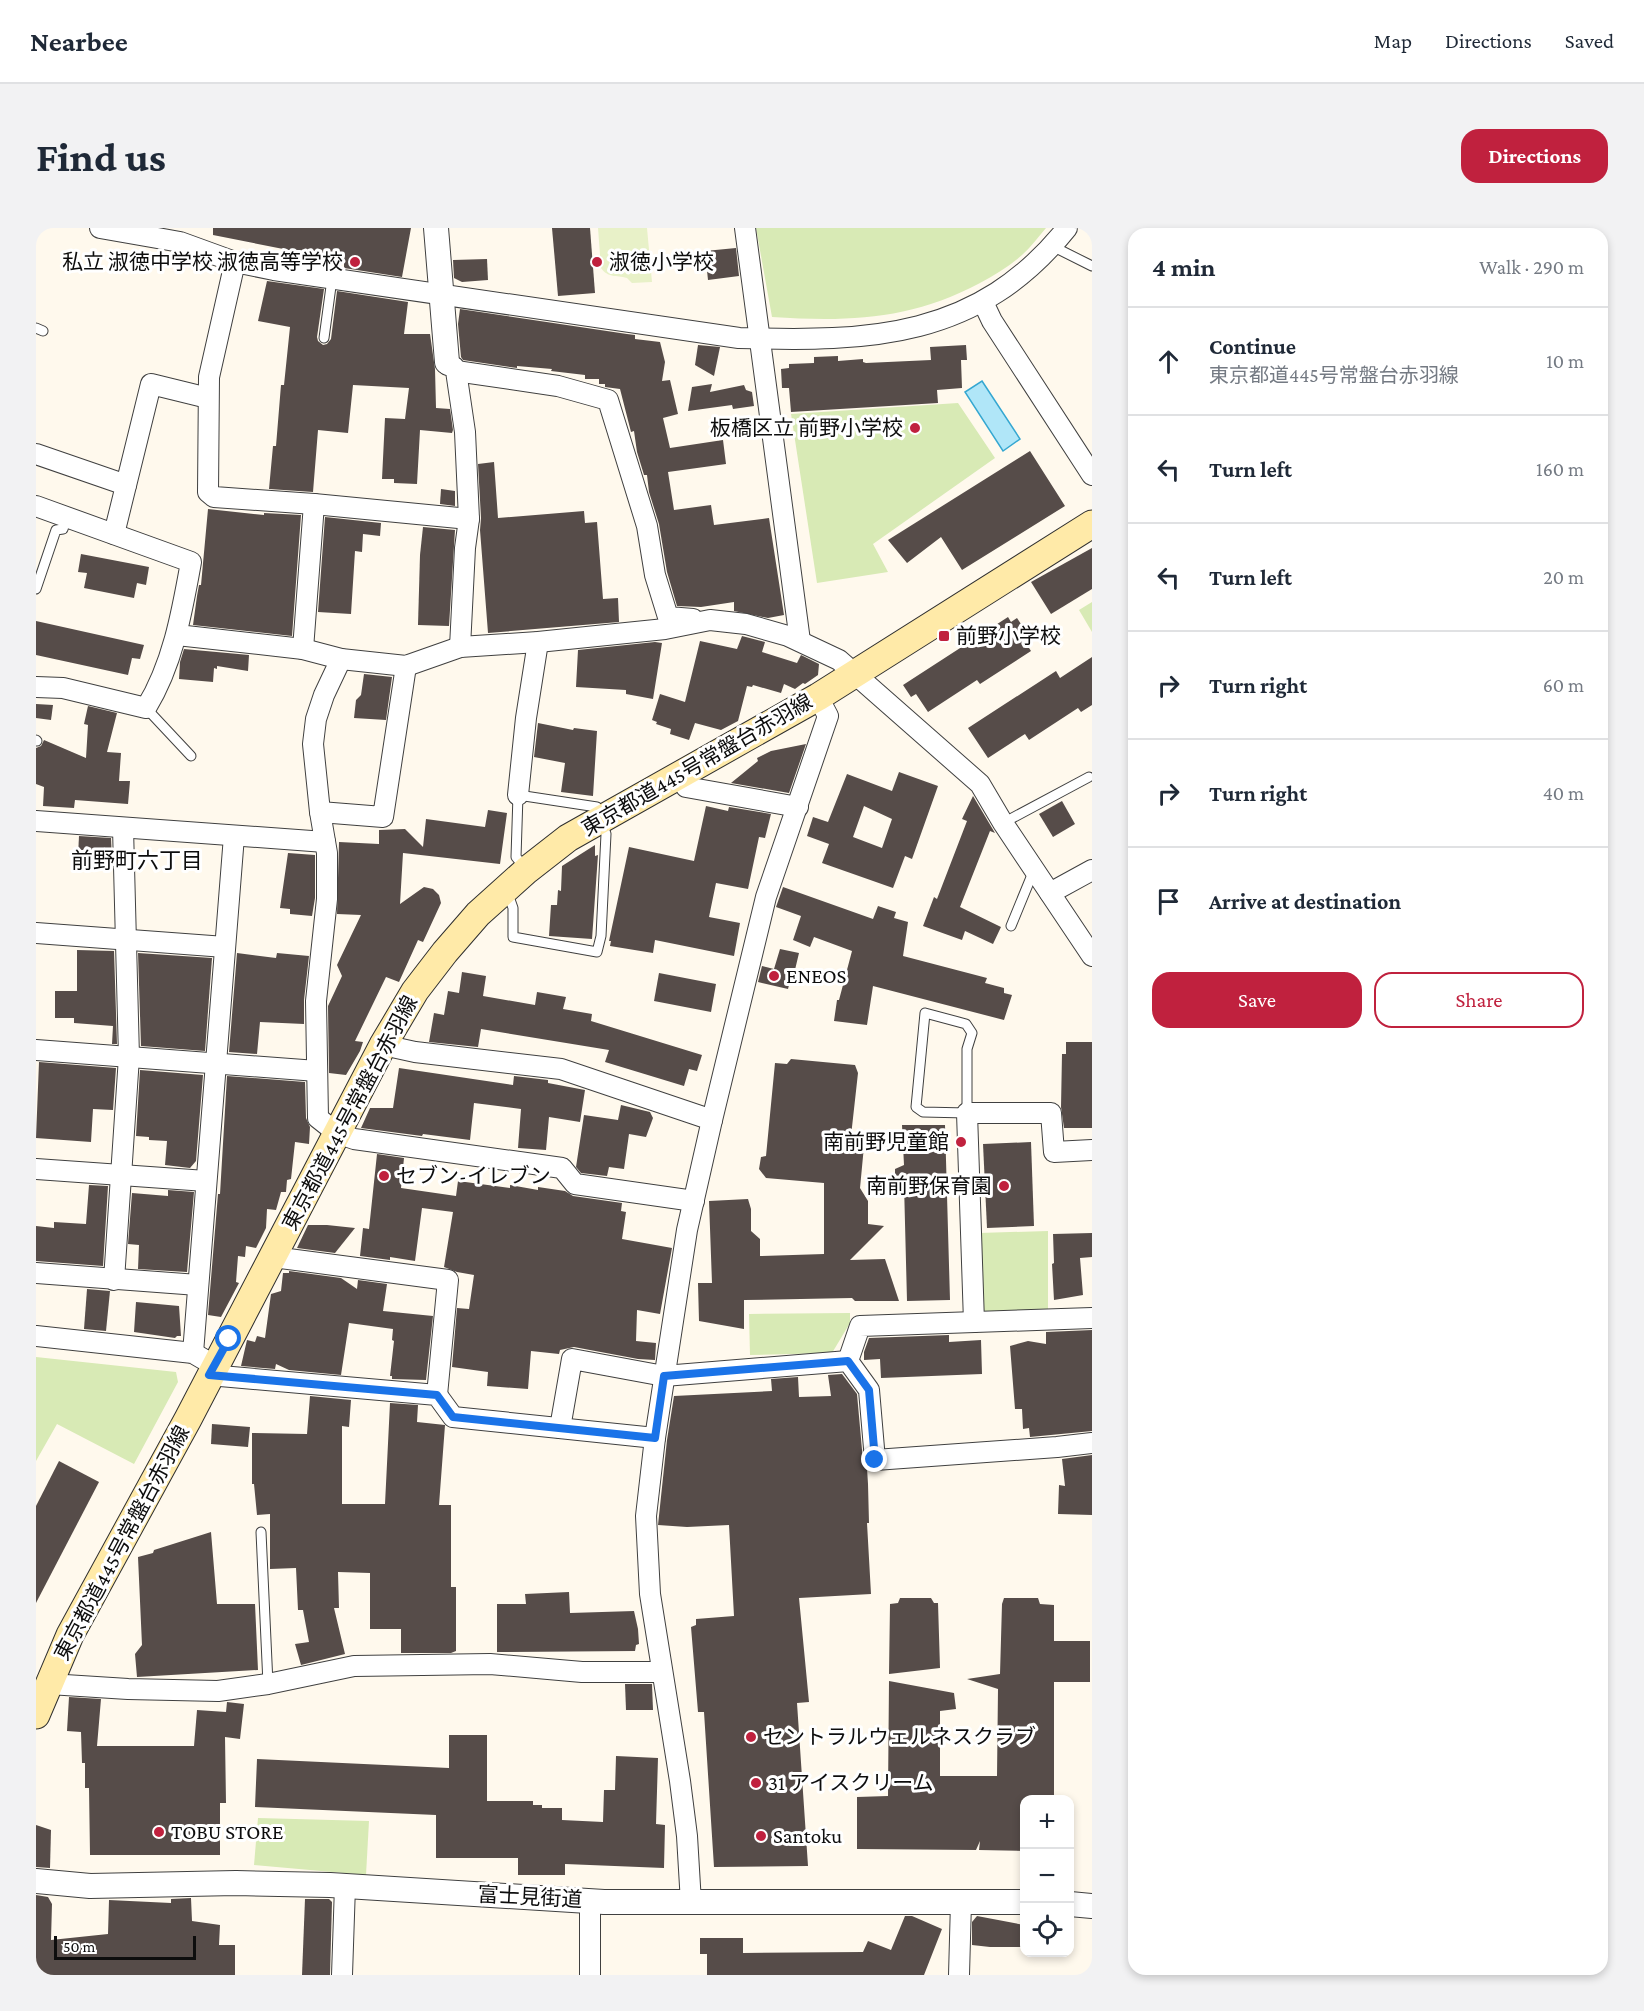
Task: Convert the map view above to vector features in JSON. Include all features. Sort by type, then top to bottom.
[{"type":"main road","name":"東京都道445号常盤台赤羽線","points":[[36,1715],[70,1635],[206,1365],[273,1257],[383,1045],[415,991],[478,914],[527,870],[568,838],[818,697],[1092,524]]},
{"type":"street","points":[[100,228],[180,242],[235,262],[332,279],[739,338],[822,339],[874,335],[910,329],[947,319],[983,302],[1028,271],[1067,228]]},
{"type":"street","points":[[436,228],[441,294],[465,432],[469,519],[465,548],[460,647]]},
{"type":"street","points":[[745,228],[800,641]]},
{"type":"street","points":[[235,262],[210,377],[208,492],[214,497],[469,519]]},
{"type":"street","points":[[983,302],[992,321],[1092,475]]},
{"type":"street","points":[[452,367],[558,386],[608,400],[647,526],[655,575],[668,617],[746,624],[800,641],[839,660],[980,784],[1003,823],[1092,956]]},
{"type":"street","points":[[114,534],[151,384],[208,398]]},
{"type":"street","points":[[36,454],[126,485]]},
{"type":"street","points":[[303,649],[314,504]]},
{"type":"street","points":[[36,506],[191,562],[177,635],[154,695],[146,708],[63,688],[36,687]]},
{"type":"street","points":[[177,635],[303,649],[341,659],[406,666],[460,647],[538,642],[665,629],[710,620]]},
{"type":"street","points":[[518,795],[526,718],[538,642]]},
{"type":"street","points":[[341,659],[324,695],[316,719],[314,762],[325,842],[327,899],[316,1001],[318,1118],[337,1133],[354,1139],[562,1168],[575,1184],[694,1201]]},
{"type":"street","points":[[320,812],[383,818],[406,666]]},
{"type":"street","points":[[691,1903],[687,1836],[680,1781],[650,1594],[646,1516],[664,1376],[694,1201],[766,897],[828,716],[818,697]]},
{"type":"street","points":[[679,776],[686,787],[798,807]]},
{"type":"street","points":[[36,821],[325,842]]},
{"type":"street","points":[[114,1280],[129,1057],[123,828]]},
{"type":"street","points":[[206,1365],[198,1285],[234,836]]},
{"type":"street","points":[[1050,893],[1092,870]]},
{"type":"street","points":[[36,933],[225,947]]},
{"type":"street","points":[[383,1045],[415,1052],[561,1068],[712,1120]]},
{"type":"street","points":[[36,1050],[317,1071]]},
{"type":"street","points":[[974,1322],[967,1113],[1051,1113],[1054,1152],[1092,1150]]},
{"type":"street","points":[[36,1169],[206,1181]]},
{"type":"street","points":[[273,1257],[448,1281],[437,1395],[453,1417],[655,1438]]},
{"type":"street","points":[[36,1273],[198,1285]]},
{"type":"street","points":[[848,1361],[860,1326],[1092,1318]]},
{"type":"street","points":[[36,1336],[206,1365],[437,1395]]},
{"type":"street","points":[[560,1428],[572,1359],[664,1376],[848,1361]]},
{"type":"street","points":[[848,1361],[869,1390],[875,1460],[1092,1443]]},
{"type":"street","points":[[49,1683],[128,1689],[218,1691],[268,1684],[354,1666],[490,1664],[582,1672],[662,1672]]},
{"type":"street","name":"富士見街道","points":[[36,1881],[90,1886],[236,1883],[345,1886],[590,1901],[1020,1902]]},
{"type":"street","points":[[342,1975],[345,1886]]},
{"type":"street","points":[[590,1901],[590,1975]]},
{"type":"street","points":[[959,1975],[961,1902]]},
{"type":"street","points":[[1074,1904],[1092,1906]]},
{"type":"lane","points":[[1052,246],[1092,266]]},
{"type":"lane","points":[[324,338],[332,279]]},
{"type":"lane","points":[[36,589],[56,530],[63,529],[67,517]]},
{"type":"lane","points":[[146,708],[191,756]]},
{"type":"lane","points":[[1003,823],[1088,777]]},
{"type":"lane","points":[[506,888],[513,908],[513,937],[597,952],[601,936],[606,834],[597,807],[518,795],[516,857],[527,870]]},
{"type":"lane","points":[[1011,926],[1034,870]]},
{"type":"lane","points":[[925,1013],[966,1024],[972,1033],[967,1049],[967,1113],[922,1112],[916,1107],[925,1013]]},
{"type":"lane","points":[[261,1532],[268,1684]]},
{"type":"green space","points":[[598,228],[647,228],[652,282],[632,283],[627,278],[609,275],[601,268]]},
{"type":"green space","points":[[756,228],[1046,228],[1012,263],[986,280],[954,295],[929,305],[879,316],[827,319],[772,317]]},
{"type":"green space","points":[[958,403],[995,458],[873,544],[888,572],[817,583],[791,414]]},
{"type":"green space","points":[[1092,602],[1092,632],[1079,610]]},
{"type":"green space","points":[[1048,1231],[1048,1310],[986,1312],[980,1308],[979,1233]]},
{"type":"green space","points":[[850,1313],[850,1323],[832,1353],[750,1355],[749,1314]]},
{"type":"green space","points":[[36,1357],[176,1372],[178,1382],[134,1464],[57,1424],[36,1461]]},
{"type":"green space","points":[[258,1818],[369,1821],[366,1875],[254,1865]]},
{"type":"water","points":[[982,381],[1020,439],[1003,451],[965,392]]},
{"type":"building","name":"私立 淑徳中学校 淑徳高等学校","points":[[213,228],[411,228],[402,277],[344,268],[344,261],[213,235]]},
{"type":"building","points":[[552,228],[590,228],[595,293],[558,296]]},
{"type":"building","points":[[736,248],[739,276],[708,280],[705,251]]},
{"type":"building","points":[[487,259],[488,280],[462,282],[454,278],[453,260]]},
{"type":"building","points":[[267,281],[324,289],[317,337],[323,345],[331,339],[337,291],[408,302],[404,334],[430,334],[435,369],[436,408],[450,409],[453,430],[452,433],[420,430],[417,484],[394,483],[394,479],[382,479],[385,418],[405,419],[409,388],[353,385],[348,433],[318,430],[313,492],[269,489],[290,327],[258,321]]},
{"type":"building","points":[[460,309],[635,335],[635,339],[660,342],[665,362],[662,381],[670,380],[678,414],[663,418],[670,448],[723,440],[726,464],[668,472],[674,510],[711,505],[714,525],[769,518],[784,615],[768,618],[734,611],[734,602],[701,607],[677,606],[667,572],[659,524],[649,492],[647,475],[644,475],[634,431],[631,432],[620,389],[605,387],[605,384],[599,384],[599,379],[585,379],[585,375],[551,371],[552,369],[517,366],[517,368],[463,360],[458,324]]},
{"type":"building","points":[[698,345],[720,347],[714,376],[695,365]]},
{"type":"building","points":[[966,345],[967,360],[961,360],[962,388],[937,390],[938,403],[791,412],[789,388],[782,388],[781,369],[789,368],[789,364],[814,363],[814,357],[838,356],[838,361],[863,359],[866,363],[931,360],[930,347]]},
{"type":"building","points":[[712,384],[710,392],[744,385],[746,390],[752,392],[754,406],[733,409],[732,405],[688,411],[692,387]]},
{"type":"building","points":[[1030,451],[1065,506],[962,570],[941,537],[907,563],[888,540]]},
{"type":"building","points":[[494,462],[498,518],[584,511],[585,523],[597,522],[603,599],[618,598],[619,622],[488,633],[480,530],[478,464]]},
{"type":"building","points":[[441,489],[455,491],[455,506],[440,504]]},
{"type":"building","points":[[208,509],[264,515],[264,513],[301,515],[292,636],[193,625],[199,585],[201,585]]},
{"type":"building","points":[[325,517],[381,523],[380,536],[363,534],[362,552],[355,551],[351,614],[318,612]]},
{"type":"building","points":[[423,527],[455,530],[449,626],[418,625]]},
{"type":"building","points":[[1092,548],[1092,589],[1051,614],[1031,582]]},
{"type":"building","points":[[81,554],[149,567],[146,585],[137,583],[134,598],[84,588],[87,573],[78,572]]},
{"type":"building","points":[[1008,617],[1011,622],[1017,618],[1025,630],[1020,634],[1031,651],[980,684],[977,680],[928,712],[916,694],[911,697],[903,685]]},
{"type":"building","points":[[36,621],[144,645],[140,659],[132,658],[128,675],[36,655]]},
{"type":"building","points":[[742,636],[765,642],[762,652],[797,663],[801,655],[819,664],[818,675],[795,689],[784,684],[781,693],[753,685],[752,687],[747,686],[738,721],[721,730],[695,723],[689,740],[670,734],[671,729],[656,724],[657,722],[652,720],[660,694],[685,702],[700,641],[737,649]]},
{"type":"building","points":[[662,643],[653,699],[626,694],[626,690],[576,687],[578,650]]},
{"type":"building","points":[[184,649],[249,655],[248,671],[217,666],[217,669],[214,668],[213,682],[179,679],[180,662]]},
{"type":"building","points":[[1092,657],[1092,705],[1081,712],[1078,708],[1029,740],[1025,734],[988,758],[968,728],[1056,671],[1060,678]]},
{"type":"building","points":[[364,674],[392,677],[386,720],[354,718],[356,700],[361,695]]},
{"type":"building","points":[[36,704],[53,705],[51,720],[36,718]]},
{"type":"building","points":[[88,706],[117,713],[107,752],[121,753],[119,781],[130,781],[128,804],[75,800],[74,808],[43,806],[44,787],[36,784],[36,748],[41,746],[44,740],[86,758],[88,725],[84,724]]},
{"type":"building","points":[[538,723],[573,730],[574,728],[597,731],[593,796],[561,792],[565,763],[534,757]]},
{"type":"building","points":[[806,744],[789,793],[731,783],[758,761],[757,758],[771,751]]},
{"type":"building","points":[[899,772],[938,786],[912,859],[905,856],[893,888],[822,863],[829,844],[807,836],[813,817],[828,822],[847,774],[892,791]],"holes":[[[864,806],[892,819],[882,848],[853,837]]]},
{"type":"building","points":[[973,796],[995,833],[990,831],[960,907],[1001,927],[993,944],[965,931],[962,940],[923,926],[934,897],[937,899],[967,821],[962,819]]},
{"type":"building","points":[[1062,801],[1075,824],[1053,837],[1039,814]]},
{"type":"building","points":[[706,806],[728,811],[729,807],[771,814],[765,838],[759,837],[748,889],[716,883],[709,917],[740,923],[734,956],[655,940],[653,953],[610,946],[611,941],[609,941],[629,847],[694,861]]},
{"type":"building","points":[[488,810],[507,813],[500,864],[403,853],[400,904],[424,887],[433,889],[439,895],[441,903],[423,942],[418,940],[399,982],[386,977],[355,1041],[363,1042],[346,1075],[329,1073],[328,1006],[342,976],[337,965],[361,915],[337,914],[339,842],[379,844],[379,830],[405,829],[423,847],[426,819],[485,827]]},
{"type":"building","points":[[79,836],[111,838],[112,861],[78,856]]},
{"type":"building","points":[[595,845],[595,856],[598,855],[592,939],[549,936],[551,905],[557,905],[558,890],[561,891],[562,866]]},
{"type":"building","points":[[288,853],[315,855],[315,898],[312,916],[290,914],[290,909],[280,908]]},
{"type":"building","points":[[783,887],[873,919],[878,906],[896,912],[894,918],[908,922],[903,956],[987,978],[985,983],[1004,988],[1004,993],[1012,995],[1004,1020],[873,986],[867,1025],[834,1021],[837,1000],[839,1000],[852,951],[814,937],[810,947],[793,940],[801,916],[776,907]]},
{"type":"building","points":[[780,949],[799,953],[788,989],[758,982],[762,966],[774,969]]},
{"type":"building","points":[[77,950],[114,951],[117,1044],[112,1044],[113,1026],[74,1023],[74,1018],[55,1018],[55,991],[77,991]]},
{"type":"building","points":[[138,953],[212,958],[205,1051],[141,1046]]},
{"type":"building","points":[[237,953],[276,958],[277,953],[309,956],[304,1024],[260,1022],[257,1054],[229,1052]]},
{"type":"building","points":[[462,972],[486,976],[483,996],[535,1005],[537,992],[566,997],[563,1009],[592,1014],[591,1021],[702,1055],[697,1071],[689,1069],[684,1086],[605,1062],[609,1050],[481,1029],[478,1047],[429,1042],[434,1013],[444,1015],[448,991],[459,993]]},
{"type":"building","points":[[659,973],[716,984],[711,1012],[654,1001]]},
{"type":"building","points":[[1066,1042],[1092,1042],[1092,1128],[1064,1128],[1061,1107],[1062,1054],[1066,1054]]},
{"type":"building","points":[[791,1059],[855,1065],[858,1073],[850,1145],[864,1146],[860,1188],[868,1201],[868,1224],[884,1226],[850,1260],[885,1259],[899,1301],[855,1301],[852,1298],[744,1300],[744,1329],[699,1321],[698,1283],[712,1283],[709,1201],[748,1199],[751,1209],[751,1231],[760,1239],[760,1256],[824,1254],[824,1183],[766,1178],[759,1169],[761,1157],[766,1156],[775,1063],[787,1064]]},
{"type":"building","points":[[39,1062],[116,1068],[113,1110],[93,1109],[91,1142],[36,1138]]},
{"type":"building","points":[[399,1068],[513,1085],[514,1076],[548,1080],[548,1083],[585,1090],[580,1122],[549,1117],[546,1150],[518,1148],[521,1109],[474,1103],[470,1140],[361,1128],[370,1108],[393,1108]]},
{"type":"building","points":[[140,1070],[203,1075],[196,1161],[190,1168],[165,1165],[167,1141],[149,1140],[149,1137],[136,1136]]},
{"type":"building","points":[[227,1076],[305,1082],[306,1118],[310,1127],[309,1144],[295,1142],[291,1179],[287,1180],[286,1192],[281,1192],[276,1210],[267,1209],[266,1228],[256,1248],[246,1246],[245,1257],[238,1256],[236,1282],[239,1283],[221,1317],[208,1315],[218,1194],[220,1194]]},
{"type":"building","points":[[621,1105],[650,1112],[653,1118],[646,1137],[629,1134],[624,1169],[609,1167],[607,1176],[581,1173],[576,1167],[584,1115],[618,1120]]},
{"type":"building","points":[[902,1125],[945,1125],[950,1300],[907,1301],[904,1184],[895,1178],[895,1169],[904,1165]]},
{"type":"building","points":[[1031,1142],[1034,1226],[987,1228],[983,1144]]},
{"type":"building","points":[[377,1154],[404,1158],[401,1188],[456,1196],[458,1181],[510,1188],[510,1185],[538,1190],[538,1187],[565,1191],[573,1196],[622,1203],[621,1211],[626,1212],[622,1239],[672,1248],[660,1314],[637,1310],[636,1341],[656,1343],[655,1360],[574,1347],[560,1350],[559,1354],[531,1351],[528,1389],[487,1386],[488,1372],[452,1367],[457,1308],[469,1309],[474,1275],[444,1267],[453,1212],[422,1208],[415,1261],[360,1256],[363,1228],[369,1229]]},
{"type":"building","points":[[89,1185],[108,1186],[103,1266],[36,1261],[36,1226],[54,1228],[54,1222],[86,1224]]},
{"type":"building","points":[[168,1190],[194,1192],[187,1272],[138,1269],[139,1245],[128,1244],[132,1193],[168,1196]]},
{"type":"building","points":[[308,1225],[355,1228],[335,1253],[297,1248]]},
{"type":"building","points":[[1092,1233],[1092,1257],[1080,1258],[1083,1295],[1054,1300],[1053,1234]]},
{"type":"building","points":[[289,1271],[341,1278],[357,1289],[358,1280],[387,1284],[383,1311],[433,1316],[426,1380],[392,1379],[390,1376],[393,1329],[349,1323],[341,1375],[289,1370],[276,1364],[275,1369],[241,1366],[247,1340],[255,1342],[257,1336],[265,1338],[271,1294],[281,1291],[283,1273],[289,1273]]},
{"type":"building","points":[[87,1289],[110,1291],[106,1331],[84,1329]]},
{"type":"building","points":[[136,1302],[179,1306],[181,1336],[175,1338],[134,1332]]},
{"type":"building","points":[[1092,1330],[1092,1431],[1030,1437],[1029,1428],[1023,1429],[1022,1409],[1015,1409],[1010,1346],[1028,1341],[1046,1344],[1046,1332]]},
{"type":"building","points":[[949,1335],[949,1342],[981,1340],[982,1374],[881,1378],[880,1359],[864,1360],[869,1338]]},
{"type":"building","points":[[842,1374],[857,1394],[863,1461],[867,1468],[871,1594],[799,1598],[809,1702],[797,1703],[808,1866],[714,1867],[704,1712],[698,1712],[691,1627],[696,1625],[696,1619],[734,1616],[729,1525],[687,1527],[658,1525],[674,1396],[772,1391],[771,1379],[798,1377],[799,1397],[831,1396],[828,1375]]},
{"type":"building","points":[[310,1396],[351,1400],[349,1427],[342,1426],[342,1504],[385,1504],[390,1403],[418,1405],[417,1422],[445,1425],[439,1505],[451,1505],[451,1587],[456,1587],[456,1651],[451,1653],[401,1653],[401,1629],[370,1629],[370,1573],[338,1572],[339,1608],[334,1608],[345,1654],[301,1665],[295,1644],[309,1642],[303,1610],[298,1610],[296,1568],[270,1569],[270,1514],[257,1515],[254,1484],[252,1484],[252,1433],[307,1434]]},
{"type":"building","points":[[212,1424],[250,1427],[248,1447],[211,1444]]},
{"type":"building","points":[[1092,1455],[1092,1515],[1058,1514],[1059,1485],[1065,1486],[1062,1459]]},
{"type":"building","points":[[59,1461],[99,1482],[36,1603],[36,1506]]},
{"type":"building","points":[[211,1532],[217,1604],[255,1604],[258,1670],[137,1677],[135,1654],[142,1645],[138,1557]]},
{"type":"building","points":[[569,1592],[570,1613],[634,1611],[639,1644],[636,1645],[635,1651],[497,1652],[497,1604],[526,1604],[525,1594]]},
{"type":"building","points":[[900,1598],[931,1598],[934,1603],[938,1603],[940,1668],[889,1674],[890,1604],[898,1603]]},
{"type":"building","points":[[1004,1598],[1038,1598],[1040,1604],[1054,1605],[1054,1641],[1090,1641],[1090,1682],[1054,1682],[1054,1795],[1020,1795],[1020,1851],[979,1850],[980,1841],[976,1850],[857,1849],[857,1797],[888,1796],[889,1681],[954,1693],[956,1709],[940,1711],[940,1776],[997,1776],[998,1689],[967,1679],[1000,1674]]},
{"type":"building","points":[[625,1684],[652,1684],[653,1710],[626,1710]]},
{"type":"building","points":[[69,1697],[101,1699],[97,1746],[194,1746],[197,1710],[226,1712],[227,1702],[244,1704],[240,1739],[225,1737],[226,1803],[220,1803],[220,1855],[90,1855],[89,1788],[85,1788],[81,1732],[67,1731]]},
{"type":"building","points":[[449,1735],[487,1735],[487,1801],[533,1801],[533,1805],[542,1805],[542,1808],[562,1808],[562,1820],[603,1822],[604,1790],[615,1790],[616,1756],[658,1758],[656,1824],[665,1825],[664,1868],[565,1864],[565,1875],[518,1875],[518,1858],[436,1858],[436,1815],[255,1807],[257,1759],[449,1768]]},
{"type":"building","points":[[36,1825],[51,1830],[50,1868],[36,1867]]},
{"type":"building","points":[[36,1895],[48,1897],[52,1904],[51,1940],[108,1934],[109,1900],[171,1903],[171,1899],[191,1898],[192,1921],[220,1925],[219,1945],[235,1945],[235,1975],[36,1975]]},
{"type":"building","points":[[305,1899],[329,1899],[332,1902],[330,1975],[302,1975]]},
{"type":"building","points":[[905,1916],[912,1916],[942,1929],[924,1975],[707,1975],[707,1954],[700,1954],[700,1938],[743,1938],[743,1953],[863,1952],[868,1941],[891,1950]]},
{"type":"building","points":[[977,1916],[1020,1924],[1020,1947],[972,1945],[972,1922]]},
{"type":"place","name":"私立 淑徳中学校 淑徳高等学校","points":[[355,262]]},
{"type":"place","name":"淑徳小学校","points":[[597,262]]},
{"type":"place","name":"板橋区立 前野小学校","points":[[915,428]]},
{"type":"place","name":"前野小学校","points":[[944,636]]},
{"type":"place","name":"ENEOS","points":[[774,976]]},
{"type":"place","name":"南前野児童館","points":[[961,1142]]},
{"type":"place","name":"セブン-イレブン","points":[[384,1176]]},
{"type":"place","name":"南前野保育園","points":[[1004,1186]]},
{"type":"place","name":"セントラルウェルネスクラブ","points":[[751,1737]]},
{"type":"place","name":"31 アイスクリーム","points":[[756,1783]]},
{"type":"place","name":"TOBU STORE","points":[[159,1832]]},
{"type":"place","name":"Santoku","points":[[761,1836]]},
{"type":"district","name":"前野町六丁目","points":[[137,860]]},
{"type":"route","points":[[229,1339],[209,1375],[437,1395],[453,1417],[655,1438],[664,1376],[848,1361],[869,1390],[875,1460]]}]
